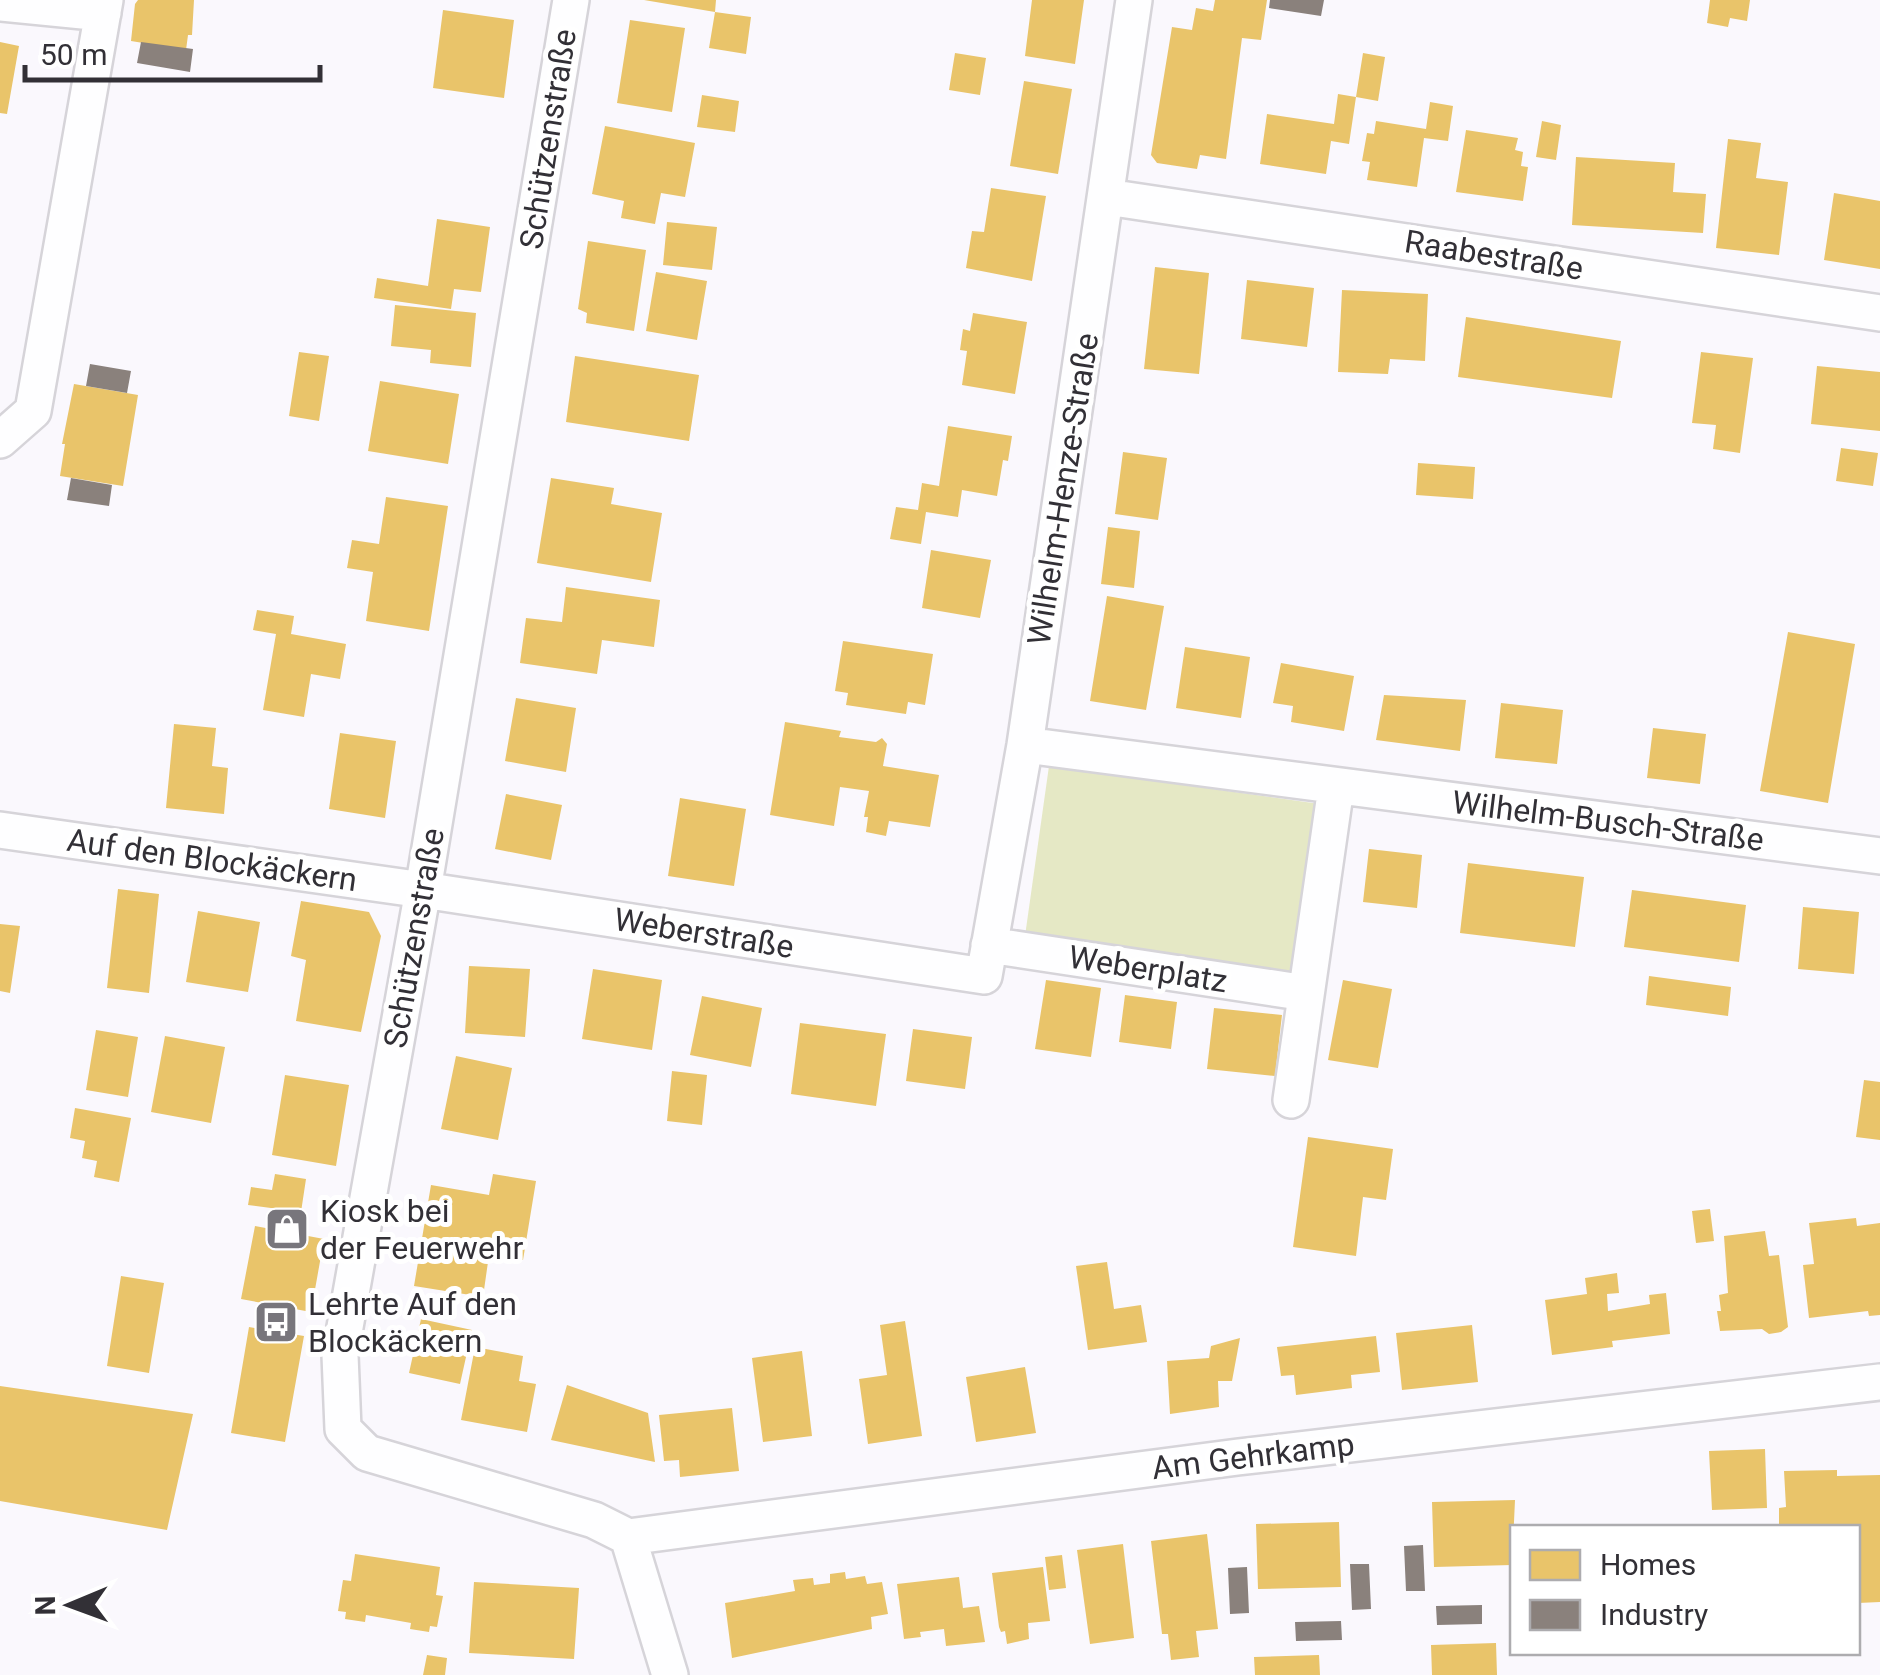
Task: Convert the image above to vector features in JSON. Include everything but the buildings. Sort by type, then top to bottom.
[{"type":"street","name":"Schützenstraße","points":[[571,0],[423,890],[340,1355],[343,1430],[368,1453],[594,1520],[628,1537]]},
{"type":"street","name":"Wilhelm-Henze-Straße","points":[[987,961],[1025,745],[1134,0]]},
{"type":"street","points":[[0,3],[104,7],[33,411],[0,440]]},
{"type":"street","name":"Raabestraße","points":[[1107,197],[1880,312]]},
{"type":"street","name":"Wilhelm-Busch-Straße","points":[[1025,745],[1880,856]]},
{"type":"street","points":[[1291,1100],[1336,787]]},
{"type":"street","name":"Auf den Blockäckern","points":[[0,830],[423,890]]},
{"type":"street","name":"Weberstraße","points":[[423,890],[987,961]]},
{"type":"street","name":"Weberplatz","points":[[987,961],[1306,993]]},
{"type":"street","name":"Am Gehrkamp","points":[[628,1537],[1238,1457],[1880,1382]]},
{"type":"street","points":[[628,1537],[670,1675]]},
{"type":"green space","points":[[1049,766],[1320,804],[1297,974],[1025,936]]},
{"type":"place","name":"Kiosk bei der Feuerwehr","points":[[287,1229]]},
{"type":"place","name":"Lehrte Auf den Blockäckern","points":[[276,1322]]}]
